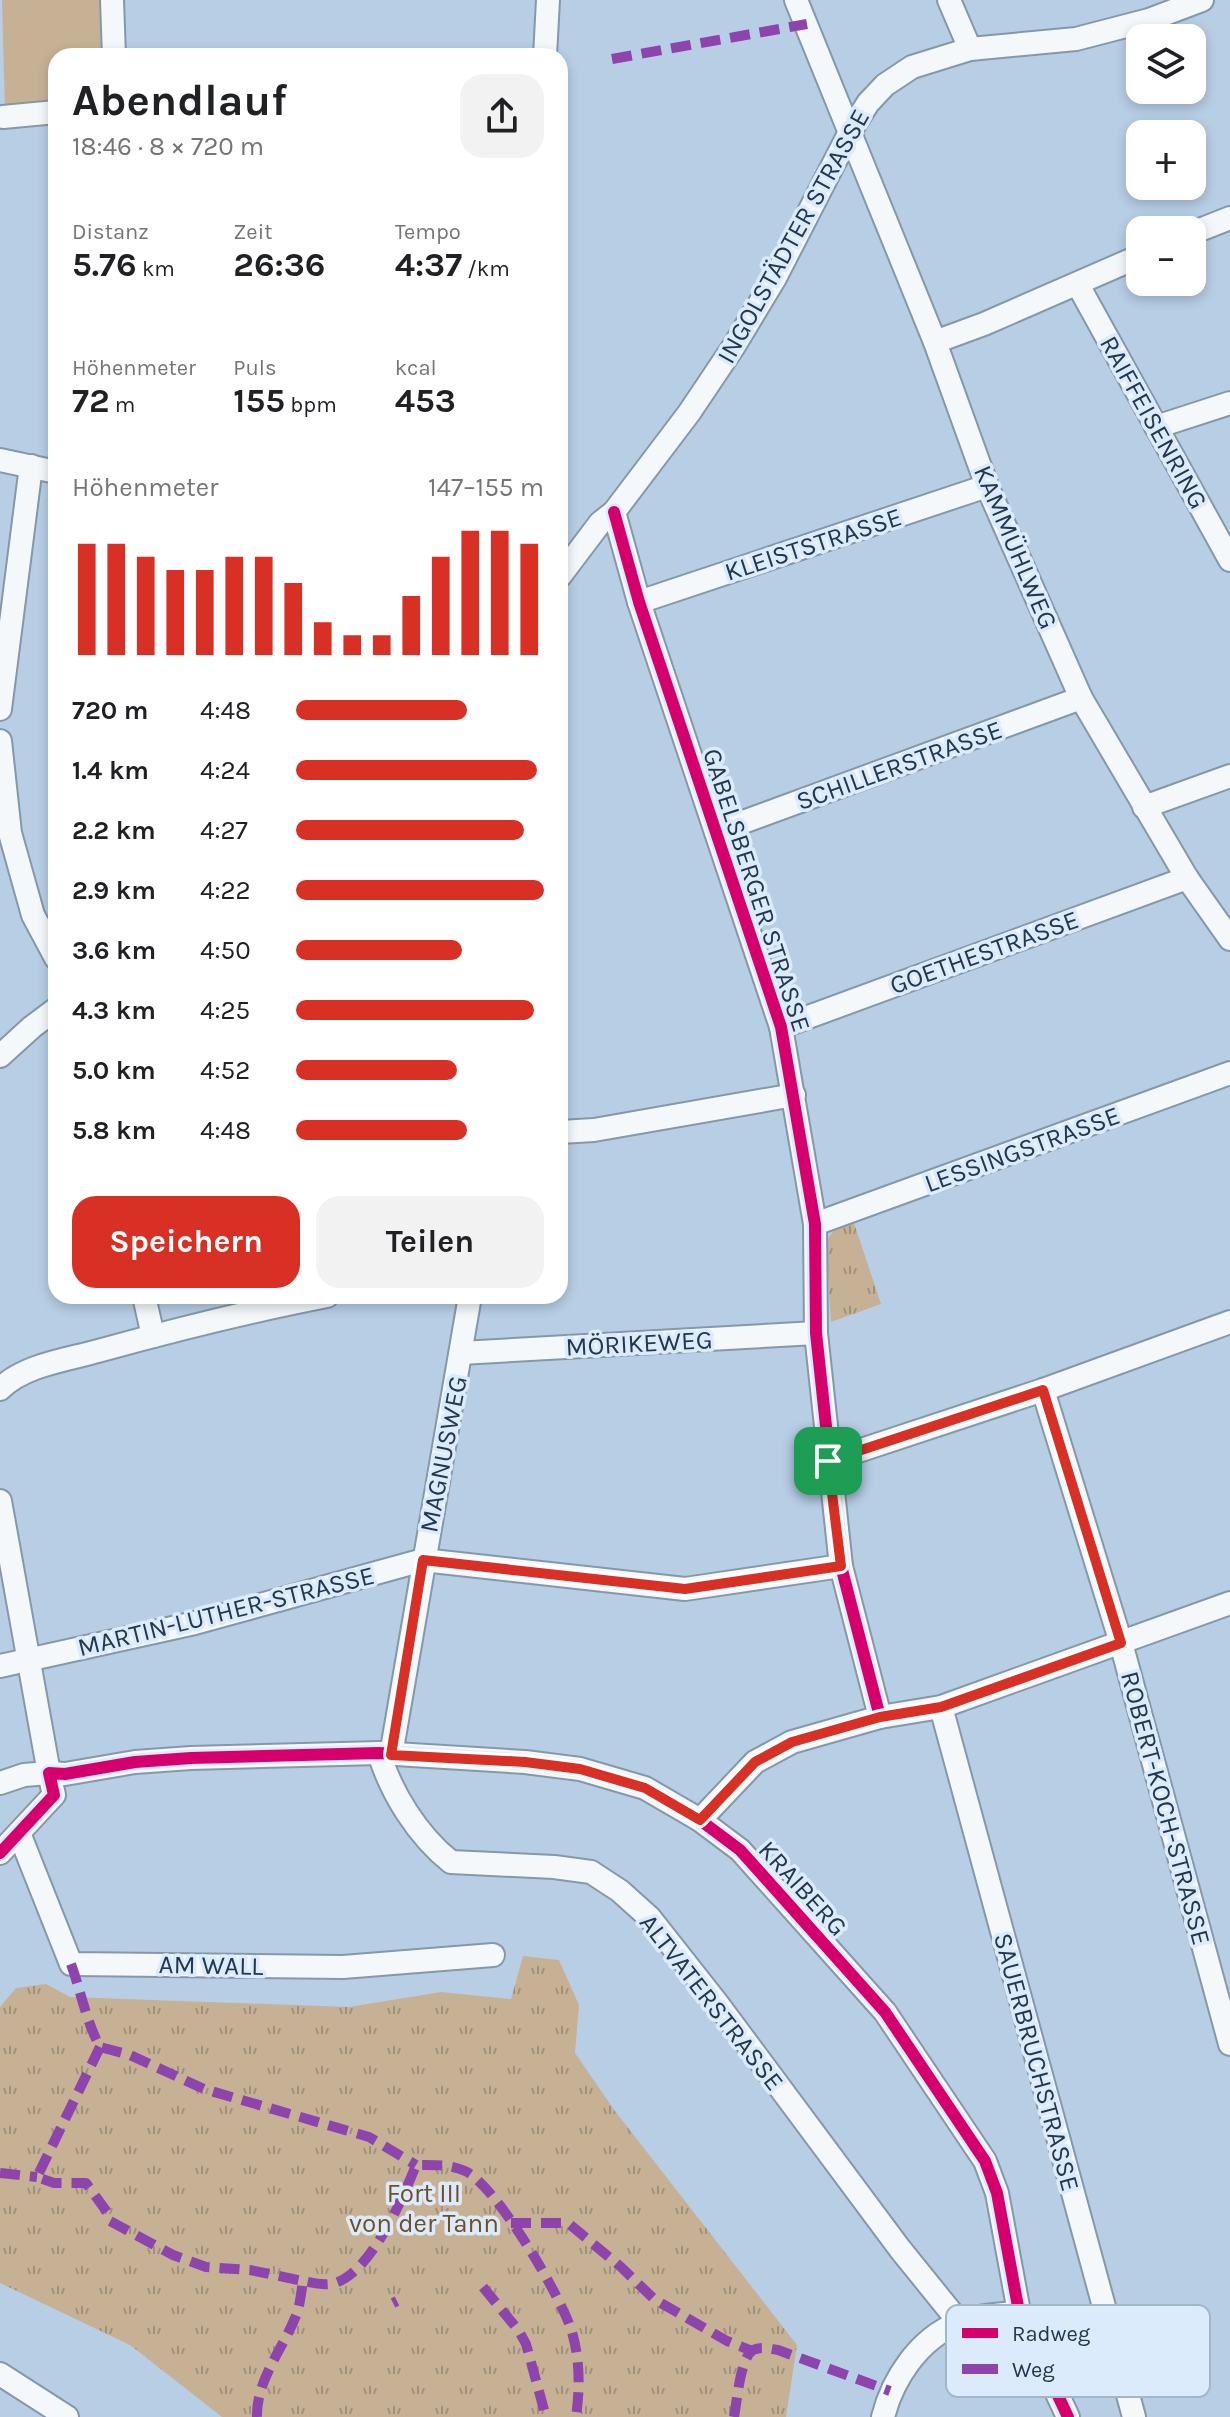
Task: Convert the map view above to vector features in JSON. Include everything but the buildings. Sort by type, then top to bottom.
[{"type":"street","points":[[112,0],[114,48]]},
{"type":"street","points":[[545,48],[548,0]]},
{"type":"street","name":"KAMMÜHLWEG","points":[[796,0],[935,342],[987,486],[1081,698],[1187,878],[1230,939]]},
{"type":"street","points":[[949,0],[970,49]]},
{"type":"street","name":"INGOLSTÄDTER STRASSE","points":[[568,565],[600,523],[614,512],[689,413],[734,346],[775,278],[851,130],[868,103],[885,85],[912,67],[970,49],[1076,39],[1149,20],[1202,0]]},
{"type":"street","points":[[3,117],[48,113]]},
{"type":"street","points":[[1206,227],[1230,218]]},
{"type":"street","points":[[935,342],[1126,263]]},
{"type":"street","name":"RAIFFEISENRING","points":[[1078,285],[1230,560]]},
{"type":"street","points":[[1156,427],[1230,403]]},
{"type":"street","points":[[0,460],[48,470]]},
{"type":"street","points":[[0,709],[31,466]]},
{"type":"street","name":"KLEISTSTRASSE","points":[[639,602],[987,486]]},
{"type":"street","name":"GABELSBERGER STRASSE","points":[[614,512],[639,602],[781,1027],[815,1224],[816,1333],[841,1566],[880,1717]]},
{"type":"street","name":"SCHILLERSTRASSE","points":[[716,832],[1081,698]]},
{"type":"street","points":[[0,741],[10,833],[33,915],[48,943]]},
{"type":"street","points":[[1144,807],[1230,776]]},
{"type":"street","name":"GOETHESTRASSE","points":[[781,1027],[1187,878]]},
{"type":"street","points":[[0,1056],[48,1015]]},
{"type":"street","name":"LESSINGSTRASSE","points":[[815,1224],[1230,1073]]},
{"type":"street","points":[[568,1132],[594,1130],[794,1095]]},
{"type":"street","points":[[146,1304],[153,1336]]},
{"type":"street","points":[[0,1389],[17,1376],[40,1368],[153,1336],[292,1304]]},
{"type":"street","name":"MAGNUSWEG","points":[[385,1754],[469,1304]]},
{"type":"street","points":[[828,1461],[1043,1390],[1230,1322]]},
{"type":"street","name":"MÖRIKEWEG","points":[[461,1353],[816,1333]]},
{"type":"street","name":"ROBERT-KOCH-STRASSE","points":[[1043,1390],[1121,1643],[1230,2044]]},
{"type":"street","points":[[0,1501],[54,1795],[0,1853]]},
{"type":"street","points":[[423,1560],[685,1589],[841,1566]]},
{"type":"street","name":"MARTIN-LUTHER-STRASSE","points":[[0,1666],[195,1623],[423,1560]]},
{"type":"street","points":[[700,1820],[755,1762],[792,1742],[880,1717],[941,1707],[1230,1603]]},
{"type":"street","name":"SAUERBRUCHSTRASSE","points":[[941,1707],[1104,2305]]},
{"type":"street","name":"KRAIBERG","points":[[0,1783],[24,1775],[65,1774],[135,1762],[385,1754],[525,1762],[580,1769],[645,1788],[700,1820],[740,1850],[885,2012],[985,2161],[997,2193],[1018,2305]]},
{"type":"street","name":"ALTVATERSTRASSE","points":[[385,1754],[387,1781],[394,1794],[439,1853],[451,1862],[591,1872],[620,1891],[650,1918],[946,2306]]},
{"type":"street","name":"AM WALL","points":[[19,1833],[71,1964],[343,1967],[493,1955]]},
{"type":"street","points":[[883,2417],[890,2391],[912,2358],[931,2338],[946,2329]]},
{"type":"street","points":[[0,2374],[67,2417]]},
{"type":"street","name":"KRAIBERG","points":[[1059,2397],[1068,2417]]},
{"type":"street","name":"SAUERBRUCHSTRASSE","points":[[1129,2397],[1134,2417]]},
{"type":"green space","points":[[2,0],[105,0],[108,48],[48,48],[48,108],[5,111]]},
{"type":"green space","points":[[853,1220],[881,1304],[831,1322],[826,1247],[835,1230]]},
{"type":"green space","name":"Fort III von der Tann","points":[[523,1956],[559,1960],[579,2005],[575,2053],[615,2111],[797,2345],[786,2417],[222,2417],[130,2345],[0,2283],[0,2007],[16,1988],[46,1984],[70,1997],[349,2007],[441,1992],[511,1999]]},
{"type":"marked path","points":[[612,59],[807,24]]},
{"type":"marked path","points":[[71,1964],[100,2047],[130,2055],[204,2089],[369,2137],[416,2165]]},
{"type":"marked path","points":[[100,2047],[37,2177],[54,2183],[86,2183],[110,2221],[173,2255],[206,2267],[250,2270],[303,2281]]},
{"type":"marked path","points":[[257,2417],[261,2391],[297,2314],[303,2281],[335,2283],[361,2265],[384,2232],[416,2165],[447,2166],[465,2171],[493,2197],[526,2244],[555,2294],[572,2332],[578,2374],[576,2417]]},
{"type":"marked path","points":[[0,2173],[37,2177]]},
{"type":"marked path","points":[[511,2223],[568,2223],[654,2299],[727,2341],[752,2351]]},
{"type":"marked path","points":[[483,2287],[526,2344],[546,2417]]},
{"type":"marked path","points":[[393,2303],[397,2301]]},
{"type":"marked path","points":[[734,2417],[745,2362],[753,2350],[759,2348],[778,2350],[890,2391]]},
{"type":"cycle path","points":[[614,512],[639,602],[781,1027],[815,1224],[816,1333],[841,1566],[880,1717]]},
{"type":"cycle path","points":[[0,1853],[54,1795],[49,1773],[65,1774],[135,1762],[379,1753],[525,1762],[580,1769],[645,1788],[700,1820],[740,1850],[885,2012],[985,2161],[997,2193],[1018,2305]]},
{"type":"cycle path","points":[[1059,2397],[1068,2417]]},
{"type":"route","points":[[1043,1390],[1121,1643],[941,1707],[880,1717],[792,1742],[755,1762],[700,1820],[645,1788],[580,1769],[525,1762],[391,1755],[423,1560],[685,1589],[841,1566],[828,1461],[1043,1390]]}]
